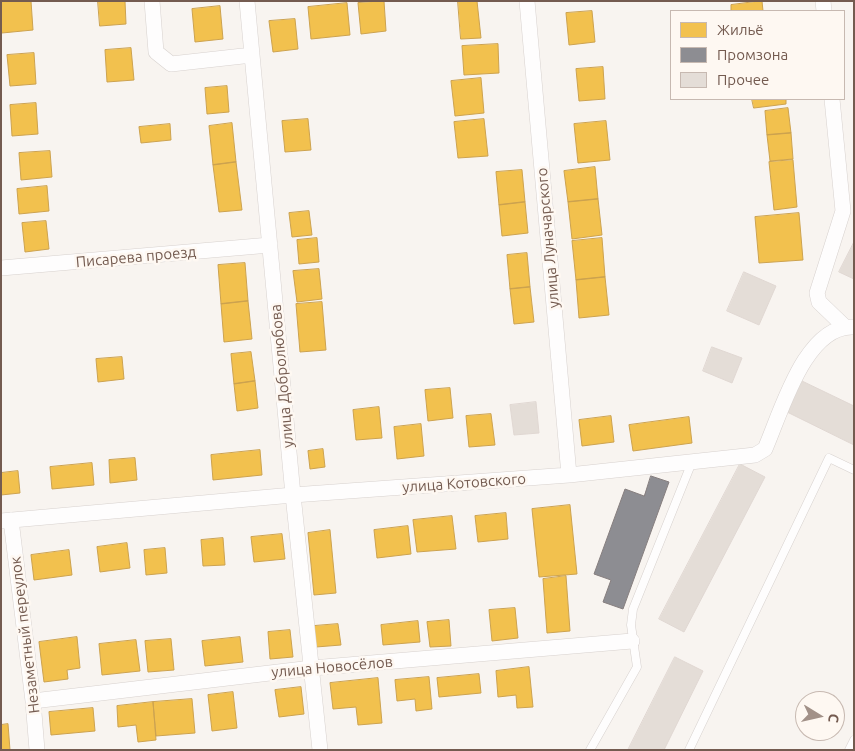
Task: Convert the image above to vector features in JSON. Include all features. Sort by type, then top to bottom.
[{"type":"street","points":[[152,1],[156,52],[171,64],[252,55]]},
{"type":"street","name":"улица Добролюбова","points":[[247,1],[293,495],[320,750]]},
{"type":"street","name":"улица Луначарского","points":[[527,1],[569,475]]},
{"type":"street","points":[[832,100],[843,211],[817,294],[819,302],[849,326]]},
{"type":"street","name":"Писарева проезд","points":[[1,268],[270,245]]},
{"type":"street","name":"улица Котовского","points":[[6,520],[293,495],[569,475],[692,460],[754,455],[765,449],[804,359],[823,337],[849,326]]},
{"type":"street","name":"Незаметный переулок","points":[[6,520],[33,701],[37,750]]},
{"type":"street","name":"улица Новосёлов","points":[[33,701],[312,668],[632,642]]},
{"type":"lane","points":[[689,750],[829,458],[854,470]]},
{"type":"lane","points":[[590,750],[637,667],[631,625],[634,610],[692,460]]},
{"type":"lane","points":[[849,750],[854,740]]},
{"type":"building: Жильё","points":[[1,1],[31,1],[33,30],[2,33]]},
{"type":"building: Жильё","points":[[98,1],[125,1],[126,24],[100,26]]},
{"type":"building: Жильё","points":[[384,1],[386,31],[361,34],[358,3]]},
{"type":"building: Жильё","points":[[458,1],[477,1],[481,38],[461,39]]},
{"type":"building: Жильё","points":[[762,1],[763,10],[731,10],[731,5]]},
{"type":"building: Жильё","points":[[347,3],[350,35],[311,39],[308,7]]},
{"type":"building: Жильё","points":[[220,6],[223,39],[195,42],[192,9]]},
{"type":"building: Жильё","points":[[592,11],[595,42],[569,45],[566,13]]},
{"type":"building: Жильё","points":[[295,19],[298,49],[273,52],[269,21]]},
{"type":"building: Жильё","points":[[498,44],[499,73],[464,75],[462,46]]},
{"type":"building: Жильё","points":[[131,48],[134,80],[107,82],[105,50]]},
{"type":"building: Жильё","points":[[34,53],[36,84],[10,86],[7,55]]},
{"type":"building: Жильё","points":[[603,67],[605,99],[579,101],[576,69]]},
{"type":"building: Жильё","points":[[481,78],[484,113],[455,116],[451,81]]},
{"type":"building: Жильё","points":[[227,86],[229,112],[207,114],[205,88]]},
{"type":"building: Жильё","points":[[752,100],[786,100],[786,104],[754,108]]},
{"type":"building: Жильё","points":[[36,103],[38,134],[12,136],[10,105]]},
{"type":"building: Жильё","points":[[788,108],[791,133],[767,135],[765,111]]},
{"type":"building: Жильё","points":[[308,119],[311,150],[285,152],[282,121]]},
{"type":"building: Жильё","points":[[484,119],[488,156],[458,158],[454,122]]},
{"type":"building: Жильё","points":[[606,121],[610,160],[578,163],[574,124]]},
{"type":"building: Жильё","points":[[232,123],[236,162],[213,165],[209,126]]},
{"type":"building: Жильё","points":[[170,124],[171,140],[141,143],[139,127]]},
{"type":"building: Жильё","points":[[791,133],[793,159],[770,161],[767,135]]},
{"type":"building: Жильё","points":[[50,151],[52,177],[21,180],[19,153]]},
{"type":"building: Жильё","points":[[793,160],[797,207],[774,210],[769,162]]},
{"type":"building: Жильё","points":[[236,162],[242,210],[219,212],[213,165]]},
{"type":"building: Жильё","points":[[595,167],[598,199],[568,202],[564,171]]},
{"type":"building: Жильё","points":[[522,170],[525,202],[499,205],[496,172]]},
{"type":"building: Жильё","points":[[47,186],[49,211],[19,214],[17,189]]},
{"type":"building: Жильё","points":[[598,199],[602,235],[572,239],[568,202]]},
{"type":"building: Жильё","points":[[525,202],[528,233],[502,236],[499,205]]},
{"type":"building: Жильё","points":[[309,211],[312,235],[292,237],[289,213]]},
{"type":"building: Жильё","points":[[799,213],[803,260],[759,263],[755,217]]},
{"type":"building: Жильё","points":[[46,221],[49,249],[25,252],[22,223]]},
{"type":"building: Жильё","points":[[317,238],[319,262],[299,264],[297,240]]},
{"type":"building: Жильё","points":[[602,238],[605,277],[576,280],[572,241]]},
{"type":"building: Жильё","points":[[527,253],[530,287],[510,289],[507,255]]},
{"type":"building: Жильё","points":[[245,263],[248,301],[221,304],[218,265]]},
{"type":"building: Жильё","points":[[319,269],[322,299],[297,302],[293,271]]},
{"type":"building: Жильё","points":[[605,277],[609,315],[579,318],[576,280]]},
{"type":"building: Жильё","points":[[530,287],[534,322],[514,324],[510,289]]},
{"type":"building: Жильё","points":[[248,301],[252,339],[224,342],[221,304]]},
{"type":"building: Жильё","points":[[322,302],[326,350],[300,352],[296,304]]},
{"type":"building: Жильё","points":[[251,352],[255,381],[234,384],[231,354]]},
{"type":"building: Жильё","points":[[122,357],[124,379],[98,382],[96,359]]},
{"type":"building: Жильё","points":[[255,381],[258,408],[237,411],[234,384]]},
{"type":"building: Жильё","points":[[450,388],[453,418],[428,421],[425,390]]},
{"type":"building: Жильё","points":[[379,407],[382,438],[356,440],[353,410]]},
{"type":"building: Жильё","points":[[491,414],[495,445],[469,447],[466,416]]},
{"type":"building: Жильё","points":[[611,416],[614,442],[582,446],[579,420]]},
{"type":"building: Жильё","points":[[689,417],[692,443],[633,451],[629,425]]},
{"type":"building: Жильё","points":[[421,424],[424,456],[397,459],[394,427]]},
{"type":"building: Жильё","points":[[323,449],[325,467],[310,469],[308,451]]},
{"type":"building: Жильё","points":[[260,450],[262,475],[213,480],[211,455]]},
{"type":"building: Жильё","points":[[135,458],[137,480],[110,483],[109,460]]},
{"type":"building: Жильё","points":[[92,463],[94,485],[52,489],[50,467]]},
{"type":"building: Жильё","points":[[18,471],[20,493],[1,495],[1,473]]},
{"type":"building: Жильё","points":[[570,505],[577,574],[539,577],[532,509]]},
{"type":"building: Жильё","points":[[506,513],[508,539],[478,542],[475,516]]},
{"type":"building: Жильё","points":[[452,516],[456,549],[417,552],[413,520]]},
{"type":"building: Жильё","points":[[408,526],[411,554],[377,558],[374,530]]},
{"type":"building: Жильё","points":[[330,530],[336,593],[314,595],[308,533]]},
{"type":"building: Жильё","points":[[282,534],[285,559],[254,562],[251,537]]},
{"type":"building: Жильё","points":[[223,538],[225,565],[203,566],[201,540]]},
{"type":"building: Жильё","points":[[127,543],[130,568],[100,572],[97,547]]},
{"type":"building: Жильё","points":[[165,548],[167,573],[146,575],[144,550]]},
{"type":"building: Жильё","points":[[69,550],[72,575],[34,580],[31,555]]},
{"type":"building: Жильё","points":[[566,576],[570,631],[547,633],[543,579]]},
{"type":"building: Жильё","points":[[515,608],[518,638],[492,641],[489,610]]},
{"type":"building: Жильё","points":[[449,620],[451,646],[430,647],[427,622]]},
{"type":"building: Жильё","points":[[418,621],[420,642],[383,645],[381,625]]},
{"type":"building: Жильё","points":[[338,624],[341,645],[316,647],[314,626]]},
{"type":"building: Жильё","points":[[290,630],[293,657],[270,659],[268,632]]},
{"type":"building: Жильё","points":[[77,637],[80,668],[67,670],[68,679],[44,682],[39,642]]},
{"type":"building: Жильё","points":[[240,637],[243,662],[205,666],[202,641]]},
{"type":"building: Жильё","points":[[171,639],[174,670],[148,672],[145,641]]},
{"type":"building: Жильё","points":[[136,640],[140,671],[102,675],[99,644]]},
{"type":"building: Жильё","points":[[529,667],[533,707],[517,708],[516,695],[498,697],[496,671]]},
{"type":"building: Жильё","points":[[479,674],[481,693],[439,697],[437,678]]},
{"type":"building: Жильё","points":[[429,677],[432,709],[416,711],[415,699],[397,701],[395,680]]},
{"type":"building: Жильё","points":[[378,678],[382,723],[358,725],[356,707],[333,709],[330,683]]},
{"type":"building: Жильё","points":[[301,687],[304,714],[279,717],[275,690]]},
{"type":"building: Жильё","points":[[233,692],[237,728],[212,731],[208,695]]},
{"type":"building: Жильё","points":[[192,699],[195,733],[156,736],[153,702]]},
{"type":"building: Жильё","points":[[153,702],[156,740],[138,742],[136,725],[118,727],[117,706]]},
{"type":"building: Жильё","points":[[93,708],[95,731],[51,735],[49,712]]},
{"type":"building: Жильё","points":[[8,724],[10,750],[1,750],[1,725]]},
{"type":"building: Промзона","points":[[651,476],[669,482],[623,609],[603,602],[611,580],[594,574],[625,489],[644,496]]},
{"type":"building: Прочее","points":[[854,242],[854,279],[839,272]]},
{"type":"building: Прочее","points":[[744,272],[776,286],[759,325],[727,311]]},
{"type":"building: Прочее","points":[[712,347],[742,358],[732,383],[703,371]]},
{"type":"building: Прочее","points":[[802,381],[854,406],[854,445],[787,412]]},
{"type":"building: Прочее","points":[[536,402],[539,433],[514,435],[510,405]]},
{"type":"building: Прочее","points":[[740,464],[765,477],[684,632],[659,619]]},
{"type":"building: Прочее","points":[[675,657],[703,671],[664,750],[628,750]]}]
